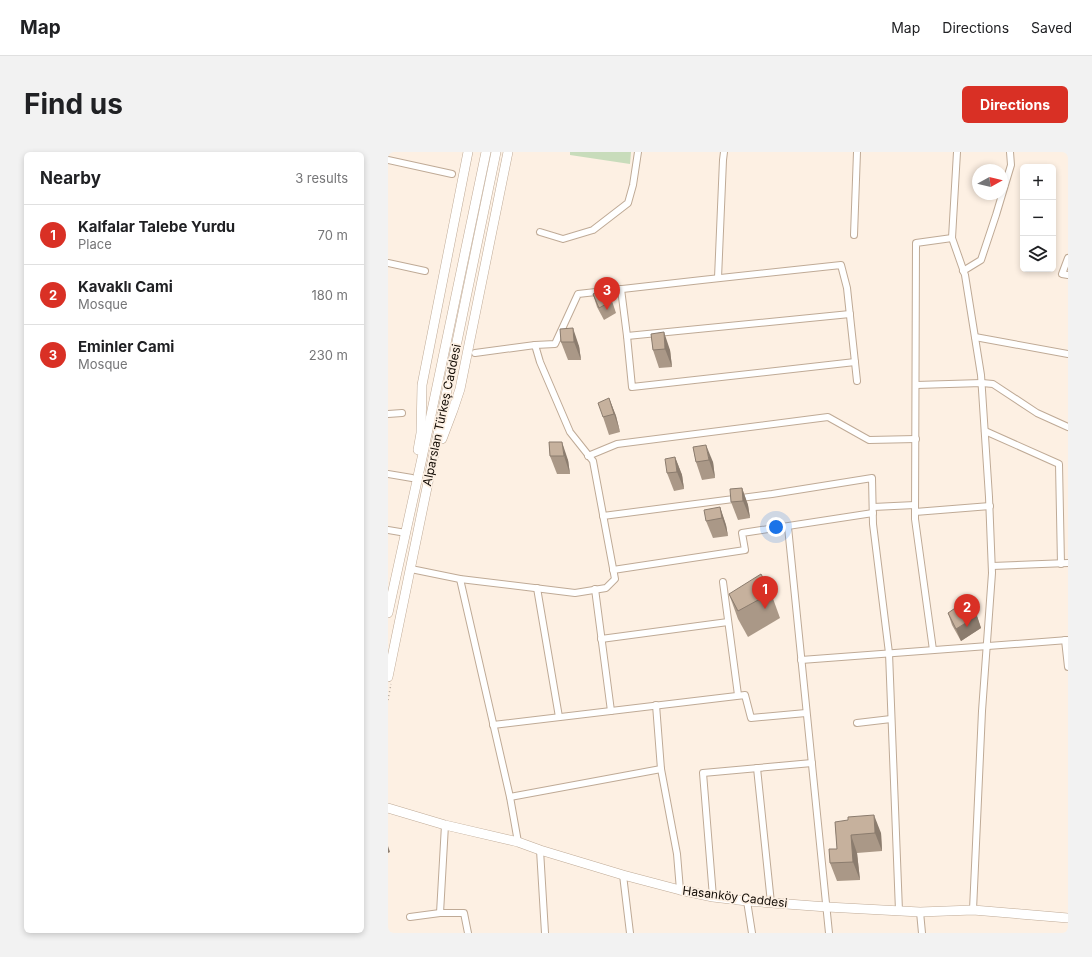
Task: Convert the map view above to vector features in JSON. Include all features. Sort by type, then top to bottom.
[{"type":"main road","points":[[410,516],[409,495],[421,434],[422,384],[468,152]]},
{"type":"main road","name":"Alparslan Türkeş Caddesi","points":[[388,613],[410,516],[486,152]]},
{"type":"main road","name":"Alparslan Türkeş Caddesi","points":[[390,679],[421,517],[496,152]]},
{"type":"main road","points":[[421,517],[430,497],[444,435],[460,389],[508,152]]},
{"type":"main road","name":"Hasanköy Caddesi","points":[[388,808],[445,825],[518,842],[623,875],[680,890],[713,896],[747,901],[827,907],[920,912],[973,910],[1068,918]]},
{"type":"street","points":[[540,232],[563,239],[593,230],[628,202],[633,185],[638,152]]},
{"type":"street","points":[[718,278],[724,152]]},
{"type":"street","points":[[854,235],[857,152]]},
{"type":"street","points":[[957,152],[952,238],[963,271],[982,383],[990,506],[992,566],[982,711],[973,910]]},
{"type":"street","points":[[963,271],[981,260],[1011,165],[1010,152]]},
{"type":"street","points":[[388,160],[452,174]]},
{"type":"street","points":[[933,650],[915,519],[916,243],[952,238]]},
{"type":"street","points":[[1068,258],[1062,274],[1068,275]]},
{"type":"street","points":[[388,263],[425,271]]},
{"type":"street","points":[[475,353],[535,345],[555,344],[578,294],[841,265],[847,288],[857,381]]},
{"type":"street","points":[[620,289],[627,336],[632,387],[855,362]]},
{"type":"street","points":[[627,336],[850,314]]},
{"type":"street","points":[[975,337],[1068,354]]},
{"type":"street","points":[[411,569],[460,579],[575,592],[606,588],[615,579],[593,461],[570,432],[540,362],[535,345]]},
{"type":"street","points":[[916,385],[993,384],[1037,413],[1068,427]]},
{"type":"street","points":[[388,414],[402,414]]},
{"type":"street","points":[[588,456],[617,444],[828,417],[869,440],[916,439]]},
{"type":"street","points":[[985,431],[1059,464],[1061,564]]},
{"type":"street","points":[[388,474],[412,478]]},
{"type":"street","points":[[603,516],[772,494],[872,478],[873,524],[889,653],[899,911]]},
{"type":"street","points":[[613,570],[744,550],[742,533],[788,527],[873,510],[990,506]]},
{"type":"street","points":[[788,527],[829,933]]},
{"type":"street","points":[[388,530],[406,533]]},
{"type":"street","points":[[992,566],[1068,564]]},
{"type":"street","points":[[460,579],[510,797],[518,842]]},
{"type":"street","points":[[723,582],[738,695]]},
{"type":"street","points":[[537,588],[559,717]]},
{"type":"street","points":[[595,589],[611,711]]},
{"type":"street","points":[[601,639],[728,622]]},
{"type":"street","points":[[801,660],[1067,640],[1068,667]]},
{"type":"street","points":[[493,725],[745,694],[752,718],[806,713]]},
{"type":"street","points":[[656,705],[661,769],[677,854],[680,890]]},
{"type":"street","points":[[857,723],[891,719]]},
{"type":"street","points":[[713,896],[703,773],[812,763]]},
{"type":"street","points":[[757,768],[771,902]]},
{"type":"street","points":[[510,797],[661,769]]},
{"type":"street","points":[[440,913],[445,825]]},
{"type":"street","points":[[540,850],[545,933]]},
{"type":"street","points":[[623,875],[630,933]]},
{"type":"street","points":[[747,901],[752,933]]},
{"type":"street","points":[[410,917],[440,913],[464,912],[468,933]]},
{"type":"street","points":[[920,912],[922,933]]},
{"type":"path","points":[[388,700],[390,679]]},
{"type":"green space","points":[[570,152],[631,152],[630,164],[570,155]]},
{"type":"building","points":[[606,287],[612,301],[599,308],[593,294]]},
{"type":"building","points":[[573,328],[574,342],[561,342],[560,329]]},
{"type":"building","points":[[664,332],[665,349],[653,350],[651,334]]},
{"type":"building","points":[[609,398],[614,414],[603,417],[598,403]]},
{"type":"building","points":[[549,442],[562,442],[564,456],[550,456]]},
{"type":"building","points":[[706,445],[709,460],[696,462],[693,447]]},
{"type":"building","points":[[675,457],[677,472],[667,473],[665,459]]},
{"type":"building","points":[[742,488],[743,501],[731,502],[730,489]]},
{"type":"building","points":[[720,507],[722,518],[706,521],[704,510]]},
{"type":"building","points":[[761,574],[771,593],[738,611],[729,594]]},
{"type":"building","points":[[967,600],[977,616],[956,629],[948,613]]},
{"type":"building","points":[[874,815],[875,833],[851,835],[853,862],[830,863],[829,849],[837,849],[835,822],[848,820],[848,817]]},
{"type":"place","name":"Eminler Cami","points":[[607,310]]},
{"type":"place","name":"Kalfalar Talebe Yurdu","points":[[765,609]]},
{"type":"place","name":"Kavaklı Cami","points":[[967,627]]}]
